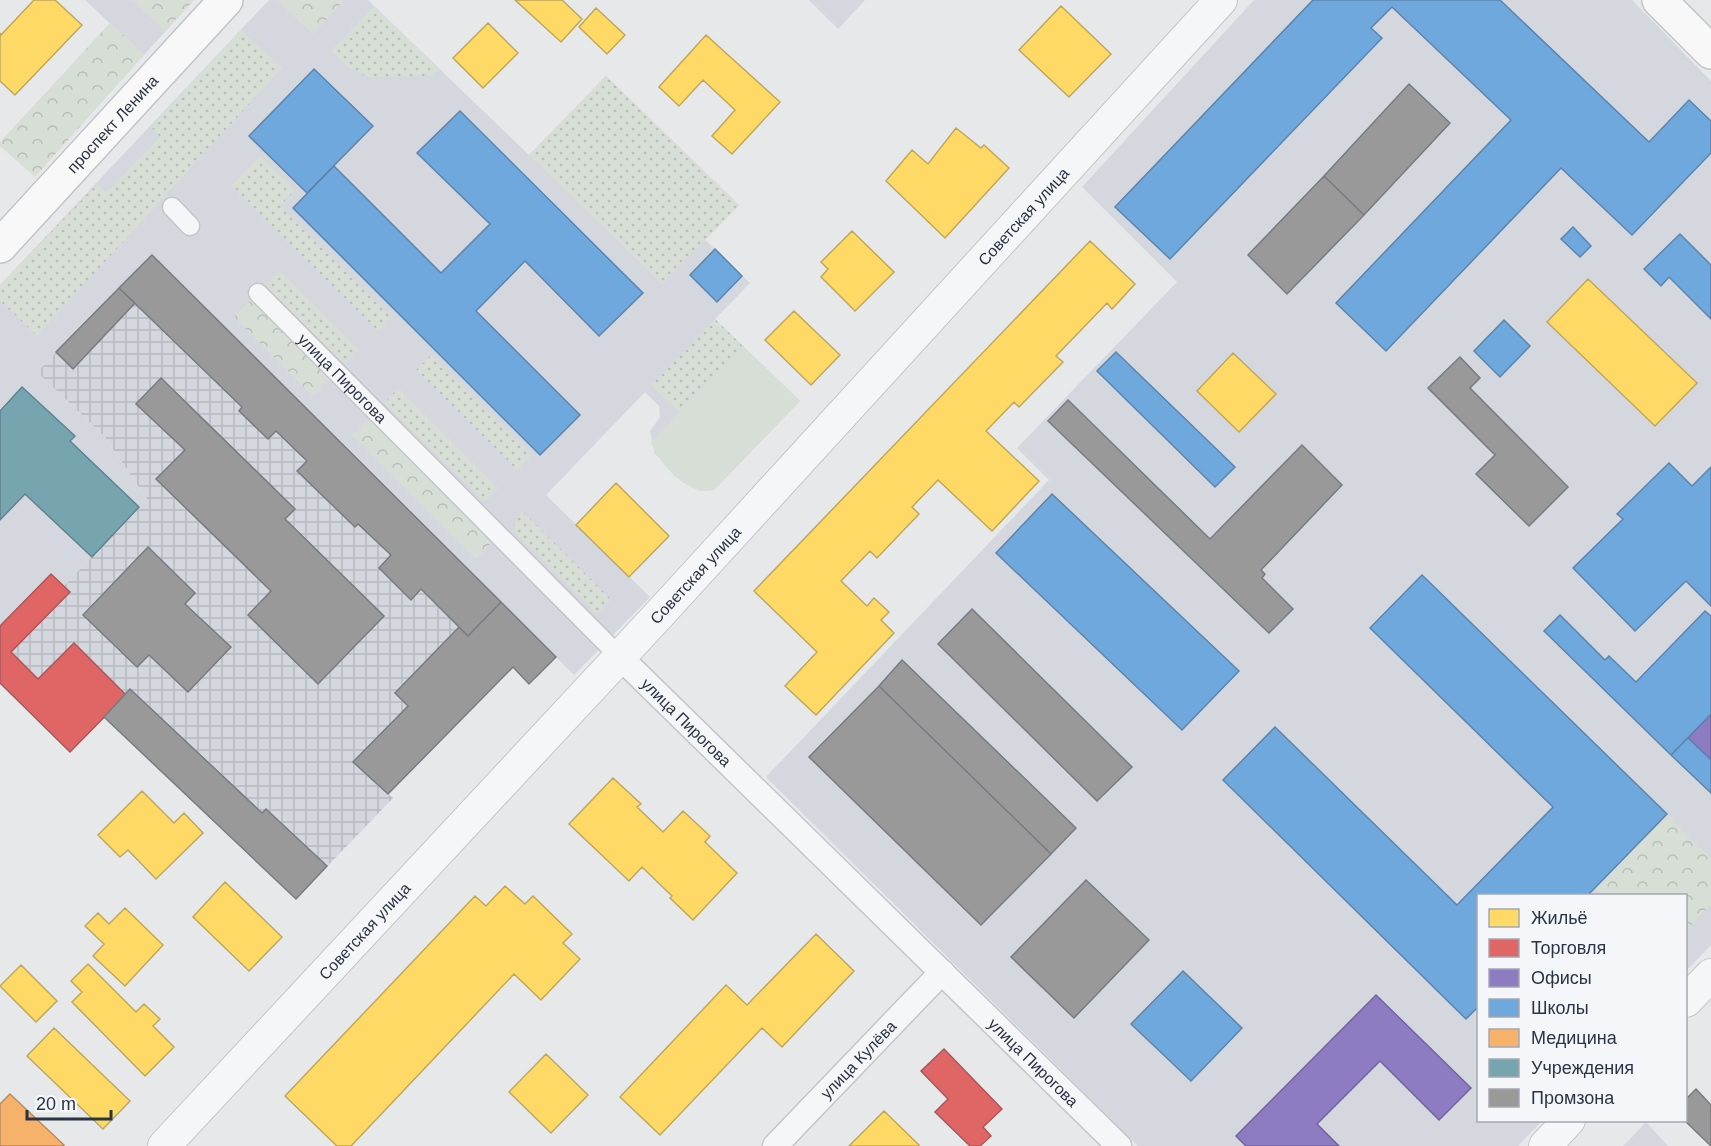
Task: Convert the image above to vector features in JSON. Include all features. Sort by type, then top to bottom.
[{"type":"main road","name":"проспект Ленина","points":[[0,246],[226,0]]},
{"type":"main road","points":[[1659,0],[1711,52]]},
{"type":"street","name":"Советская улица","points":[[164,1146],[620,657],[1221,0]]},
{"type":"street","points":[[172,207],[190,226]]},
{"type":"street","name":"улица Пирогова","points":[[258,293],[620,657],[1119,1146]]},
{"type":"street","name":"улица Кулёва","points":[[774,1146],[942,972]]},
{"type":"street","points":[[1687,1000],[1711,975]]},
{"type":"street","points":[[1545,1146],[1567,1122]]},
{"type":"shaded area","points":[[85,0],[194,0],[144,55]]},
{"type":"shaded area","points":[[269,0],[368,0],[529,155],[606,76],[739,205],[705,240],[750,283],[715,319],[800,401],[714,490],[700,491],[685,482],[655,454],[650,431],[660,417],[659,406],[645,392],[546,495],[650,597],[574,675],[152,255],[37,372],[105,437],[147,499],[64,586],[51,574],[0,626],[0,285]]},
{"type":"shaded area","points":[[809,0],[865,0],[838,29]]},
{"type":"shaded area","points":[[1254,0],[1632,0],[1711,81],[1711,945],[1687,970],[1687,894],[1477,894],[1477,1122],[1541,1122],[1518,1146],[1138,1146],[766,777],[1049,480],[1017,448],[1177,282],[1082,187]]},
{"type":"shaded area","points":[[152,255],[556,657],[529,684],[513,667],[388,794],[393,798],[296,899],[104,717],[70,752],[0,683],[0,626],[51,574],[64,586],[147,499],[105,437],[37,372]]},
{"type":"shaded area","points":[[1646,1122],[1668,1146],[1623,1146],[1632,1137]]},
{"type":"green space","points":[[131,0],[194,0],[165,31]]},
{"type":"green space","points":[[276,0],[344,0],[313,34]]},
{"type":"green space","points":[[374,6],[439,69],[432,76],[368,77],[348,67],[331,51]]},
{"type":"green space","points":[[110,23],[144,55],[35,177],[0,146],[0,142]]},
{"type":"green space","points":[[241,30],[282,68],[37,336],[0,301],[0,285],[97,184],[107,192],[160,137],[151,127]]},
{"type":"green space","points":[[606,76],[739,205],[662,284],[529,155]]},
{"type":"green space","points":[[260,156],[295,190],[280,206],[392,317],[378,331],[231,186]]},
{"type":"green space","points":[[280,271],[359,350],[345,364],[266,285]]},
{"type":"green space","points":[[251,300],[330,379],[313,396],[234,317]]},
{"type":"green space","points":[[715,319],[743,346],[679,412],[651,385]]},
{"type":"green space","points":[[743,346],[800,401],[714,490],[701,491],[677,478],[659,457],[651,442]]},
{"type":"green space","points":[[431,355],[532,455],[517,470],[416,370]]},
{"type":"green space","points":[[398,388],[498,488],[484,502],[384,403]]},
{"type":"green space","points":[[369,418],[493,541],[476,559],[352,435]]},
{"type":"green space","points":[[522,511],[611,599],[597,614],[517,535],[514,528],[515,522]]},
{"type":"green space","points":[[1667,814],[1711,858],[1711,905],[1687,930],[1687,894],[1600,894],[1594,888]]},
{"type":"building: Жильё","points":[[34,0],[55,0],[82,25],[15,95],[0,81],[0,33],[1,35]]},
{"type":"building: Жильё","points":[[515,0],[562,0],[582,19],[561,42]]},
{"type":"building: Жильё","points":[[1061,6],[1111,54],[1069,97],[1019,50]]},
{"type":"building: Жильё","points":[[596,8],[625,35],[607,54],[579,27]]},
{"type":"building: Жильё","points":[[488,23],[518,53],[483,88],[453,58]]},
{"type":"building: Жильё","points":[[706,35],[780,102],[732,154],[712,136],[735,110],[703,80],[679,106],[659,87]]},
{"type":"building: Жильё","points":[[956,128],[981,148],[984,145],[1009,168],[945,238],[886,181],[912,150],[928,164]]},
{"type":"building: Жильё","points":[[852,231],[894,272],[855,311],[821,277],[828,269],[821,262]]},
{"type":"building: Жильё","points":[[1090,241],[1135,284],[1112,309],[1107,303],[1056,356],[1063,362],[1019,407],[1014,402],[986,431],[1039,481],[992,531],[938,480],[912,507],[919,514],[877,558],[870,551],[841,581],[867,606],[874,598],[889,612],[881,620],[894,633],[816,715],[785,686],[817,652],[754,591]]},
{"type":"building: Жильё","points":[[1588,279],[1697,383],[1655,426],[1547,322]]},
{"type":"building: Жильё","points":[[794,311],[840,355],[811,385],[765,340]]},
{"type":"building: Жильё","points":[[1233,353],[1276,394],[1239,432],[1197,391]]},
{"type":"building: Жильё","points":[[616,483],[669,536],[629,577],[576,525]]},
{"type":"building: Жильё","points":[[613,778],[641,804],[637,807],[663,832],[683,811],[710,836],[705,842],[737,873],[693,920],[642,867],[629,881],[569,824]]},
{"type":"building: Жильё","points":[[142,791],[174,823],[184,813],[203,833],[156,879],[128,850],[120,857],[98,835]]},
{"type":"building: Жильё","points":[[225,882],[282,937],[249,971],[193,917]]},
{"type":"building: Жильё","points":[[505,886],[525,904],[533,896],[572,934],[563,943],[580,959],[541,1000],[514,974],[351,1146],[337,1146],[285,1096],[475,896],[486,906]]},
{"type":"building: Жильё","points":[[125,908],[163,945],[125,986],[93,956],[104,944],[85,926],[98,913],[109,924]]},
{"type":"building: Жильё","points":[[816,934],[854,971],[782,1047],[762,1028],[660,1135],[620,1097],[726,985],[747,1005]]},
{"type":"building: Жильё","points":[[88,964],[136,1012],[144,1004],[160,1019],[153,1026],[174,1047],[145,1076],[72,1002],[82,992],[71,981]]},
{"type":"building: Жильё","points":[[21,965],[57,1001],[36,1022],[0,986]]},
{"type":"building: Жильё","points":[[54,1028],[130,1101],[103,1129],[27,1056]]},
{"type":"building: Жильё","points":[[546,1054],[588,1095],[551,1133],[509,1092]]},
{"type":"building: Жильё","points":[[884,1111],[919,1145],[849,1146]]},
{"type":"building: Торговля","points":[[51,574],[70,592],[11,652],[38,679],[74,643],[126,695],[70,752],[0,683],[0,626]]},
{"type":"building: Торговля","points":[[944,1049],[1002,1109],[983,1127],[991,1136],[980,1146],[970,1146],[935,1112],[948,1099],[921,1071]]},
{"type":"building: Офисы","points":[[1711,714],[1711,760],[1688,738]]},
{"type":"building: Офисы","points":[[1376,995],[1471,1088],[1439,1120],[1380,1061],[1317,1124],[1339,1146],[1246,1146],[1236,1136]]},
{"type":"building: Школы","points":[[1313,0],[1500,0],[1649,142],[1689,100],[1711,121],[1711,153],[1632,235],[1561,168],[1386,351],[1336,303],[1511,120],[1392,7],[1371,28],[1382,38],[1170,259],[1115,207]]},
{"type":"building: Школы","points":[[314,69],[373,126],[307,193],[249,136]]},
{"type":"building: Школы","points":[[460,111],[643,293],[599,336],[525,261],[476,311],[580,415],[540,455],[293,208],[334,166],[441,273],[490,224],[417,153]]},
{"type":"building: Школы","points":[[1573,227],[1591,246],[1580,257],[1561,239]]},
{"type":"building: Школы","points":[[1680,234],[1711,265],[1711,319],[1669,277],[1661,286],[1644,269]]},
{"type":"building: Школы","points":[[715,249],[742,276],[717,302],[690,275]]},
{"type":"building: Школы","points":[[1504,320],[1530,346],[1500,377],[1474,351]]},
{"type":"building: Школы","points":[[1116,352],[1235,467],[1215,487],[1097,371]]},
{"type":"building: Школы","points":[[1669,463],[1692,486],[1711,467],[1711,606],[1686,581],[1635,631],[1573,568],[1623,519],[1617,514]]},
{"type":"building: Школы","points":[[1052,494],[1239,671],[1182,730],[996,553]]},
{"type":"building: Школы","points":[[1422,575],[1667,814],[1589,894],[1477,894],[1477,1008],[1466,1019],[1223,780],[1275,727],[1457,905],[1553,807],[1370,628]]},
{"type":"building: Школы","points":[[1705,611],[1711,616],[1711,714],[1671,755],[1544,631],[1560,615],[1605,660],[1609,656],[1636,682]]},
{"type":"building: Школы","points":[[1688,738],[1711,760],[1711,793],[1671,755]]},
{"type":"building: Школы","points":[[1183,971],[1242,1028],[1191,1081],[1131,1024]]},
{"type":"building: Медицина","points":[[10,1094],[64,1145],[0,1146],[0,1104]]},
{"type":"building: Учреждения","points":[[22,387],[75,436],[70,441],[139,507],[92,557],[25,494],[0,520],[0,411]]},
{"type":"building: Промзона","points":[[1409,84],[1450,123],[1364,215],[1324,176]]},
{"type":"building: Промзона","points":[[1324,176],[1364,215],[1287,294],[1248,255]]},
{"type":"building: Промзона","points":[[152,255],[501,602],[468,636],[421,589],[411,600],[379,568],[391,555],[358,524],[355,527],[297,471],[307,461],[276,431],[268,439],[239,411],[242,407],[119,288]]},
{"type":"building: Промзона","points":[[119,288],[135,303],[73,369],[56,352]]},
{"type":"building: Промзона","points":[[1460,357],[1480,378],[1470,388],[1568,487],[1529,526],[1476,474],[1495,455],[1428,388]]},
{"type":"building: Промзона","points":[[161,378],[295,509],[285,519],[384,616],[318,684],[248,615],[271,591],[156,479],[185,450],[136,404]]},
{"type":"building: Промзона","points":[[1068,400],[1210,539],[1302,445],[1342,485],[1261,570],[1265,574],[1262,578],[1293,609],[1269,633],[1048,421]]},
{"type":"building: Промзона","points":[[148,547],[195,593],[185,604],[231,647],[188,692],[149,655],[137,667],[83,615]]},
{"type":"building: Промзона","points":[[501,602],[556,657],[529,684],[513,667],[388,794],[353,762],[408,706],[395,693],[459,627],[468,636]]},
{"type":"building: Промзона","points":[[972,609],[1132,767],[1097,801],[938,644]]},
{"type":"building: Промзона","points":[[902,660],[1076,828],[1051,854],[879,686]]},
{"type":"building: Промзона","points":[[879,686],[1051,854],[981,925],[809,757]]},
{"type":"building: Промзона","points":[[130,689],[262,813],[266,809],[327,866],[296,899],[104,717]]},
{"type":"building: Промзона","points":[[1086,880],[1149,940],[1074,1018],[1011,957]]},
{"type":"building: Промзона","points":[[1696,1089],[1711,1105],[1711,1146],[1686,1122],[1687,1098]]}]
